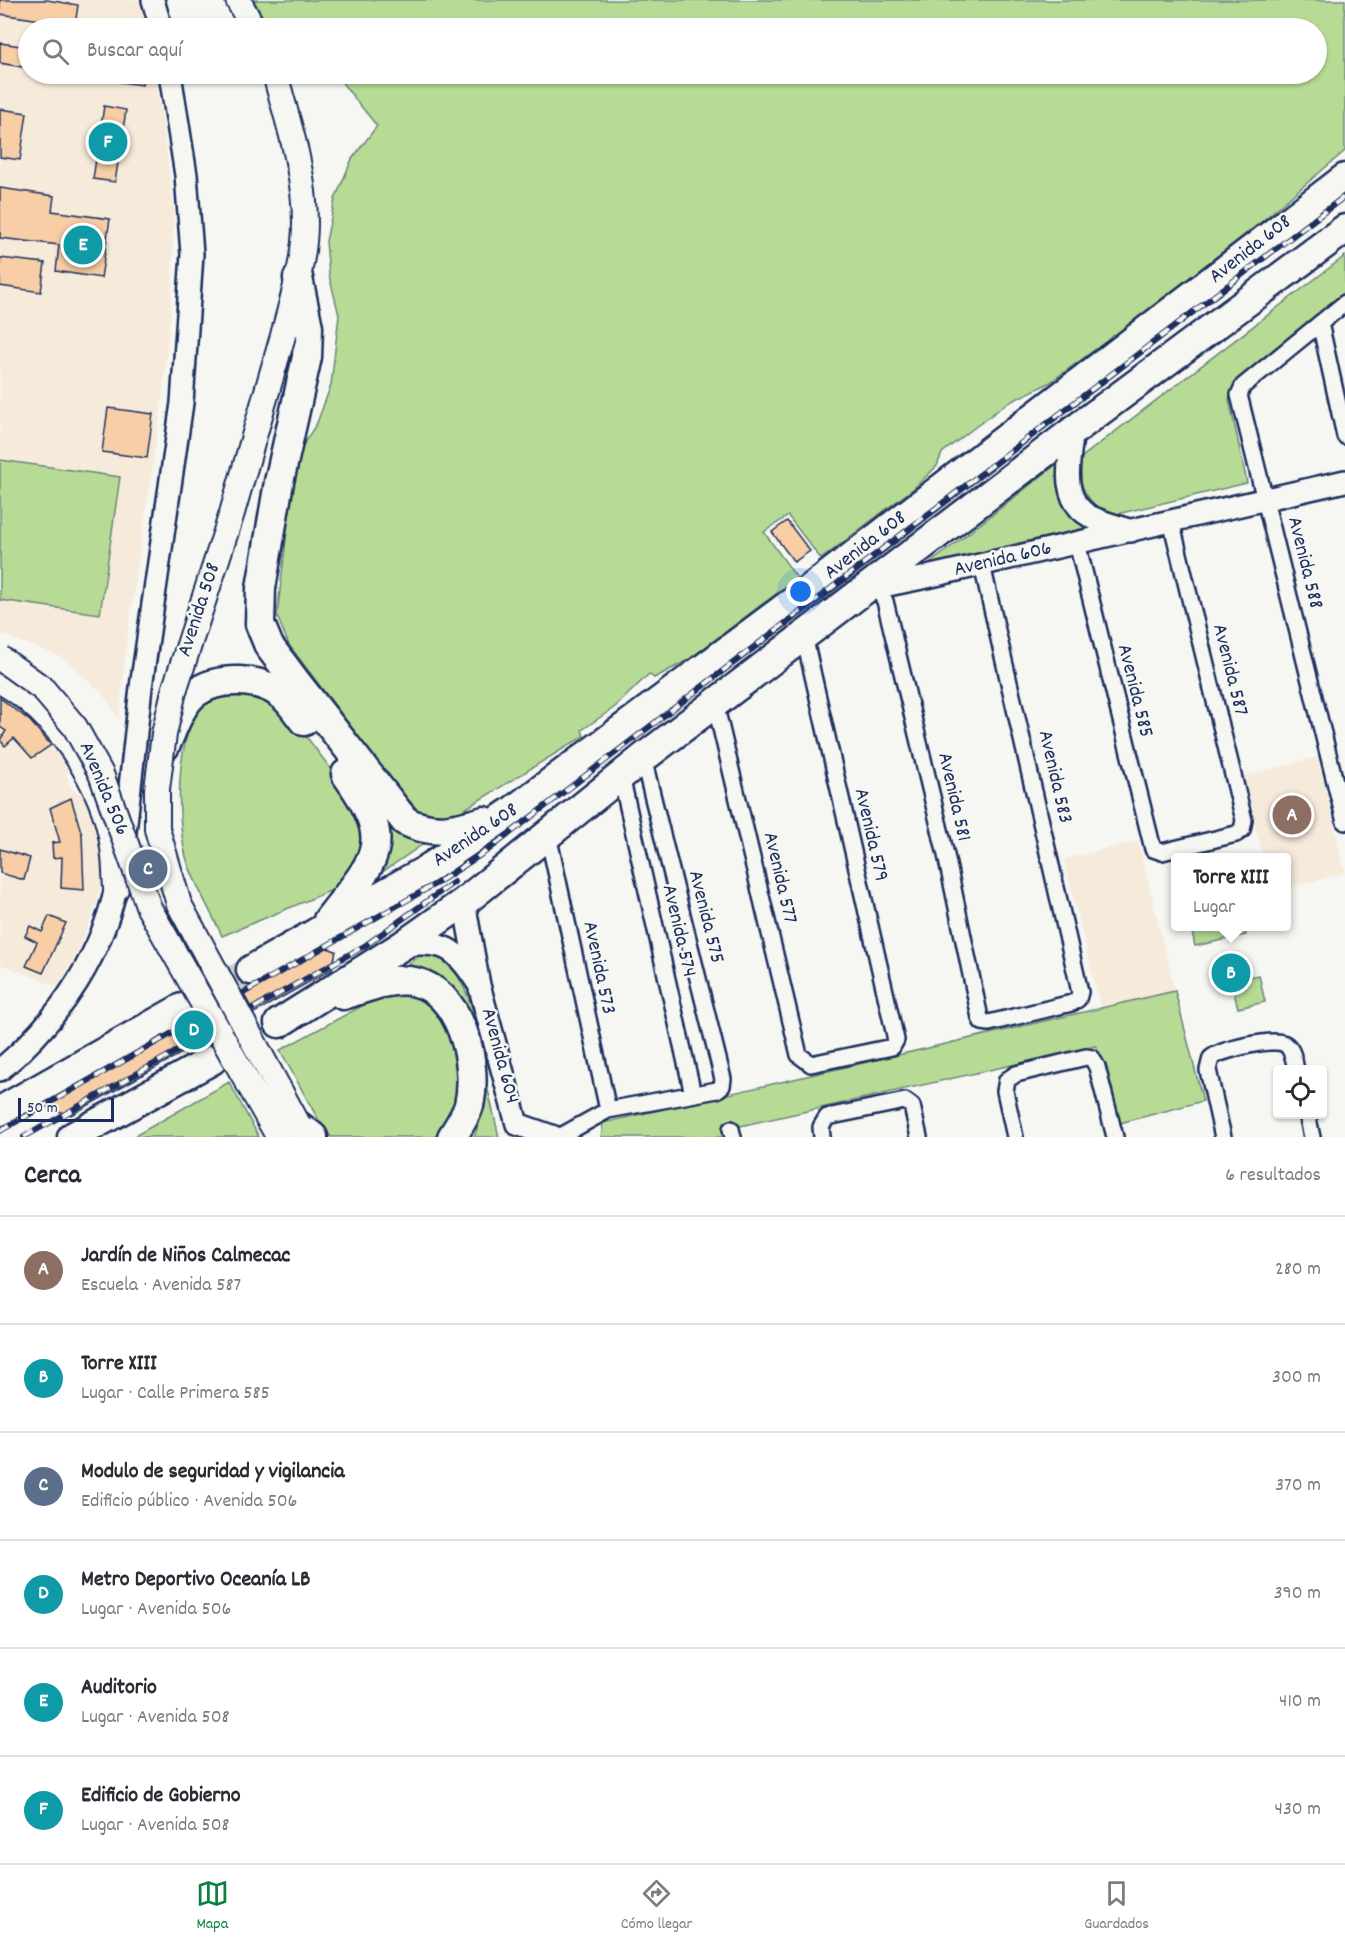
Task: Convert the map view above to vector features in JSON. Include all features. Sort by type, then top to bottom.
[{"type":"highway","name":"Avenida 608","points":[[251,970],[426,870],[512,812],[810,589],[1345,178]]},
{"type":"highway","name":"Avenida 608","points":[[279,1023],[403,945],[464,902],[715,703],[1073,431],[1345,229]]},
{"type":"highway","points":[[298,278],[309,327],[307,357],[279,482],[261,588],[260,624],[269,646],[405,821],[432,831],[452,831],[512,812]]},
{"type":"highway","points":[[162,753],[179,714],[195,694],[218,682],[248,681],[283,695],[366,802],[374,824],[377,846],[364,873],[320,931]]},
{"type":"highway","points":[[312,1004],[397,981],[425,984],[437,992],[457,1017],[469,1057],[471,1081],[469,1105],[452,1137]]},
{"type":"highway","points":[[0,1111],[182,1008]]},
{"type":"highway","points":[[72,1137],[212,1060]]},
{"type":"highway","points":[[100,1137],[113,1122],[138,1101]]},
{"type":"main road","points":[[238,0],[248,18]]},
{"type":"main road","name":"Avenida 508","points":[[278,84],[301,172],[305,223],[298,278],[232,513],[174,691],[157,789],[157,829],[179,904],[292,1135]]},
{"type":"main road","name":"Avenida 506","points":[[0,658],[42,688],[75,727],[101,774],[149,908],[292,1135]]},
{"type":"main road","points":[[0,681],[34,705],[62,735],[85,768],[113,846],[116,889]]},
{"type":"street","points":[[153,0],[158,18]]},
{"type":"street","name":"Avenida 508","points":[[0,1070],[27,1048],[64,1006],[98,942],[116,889],[131,797],[141,687],[182,403],[187,334],[192,254],[186,175],[172,84]]},
{"type":"street","points":[[1345,303],[1320,323],[1345,436]]},
{"type":"street","name":"Avenida 588","points":[[1320,323],[1243,386],[1239,395],[1345,822]]},
{"type":"street","points":[[1073,431],[1067,476],[1069,489],[1077,505],[1091,517],[1131,531]]},
{"type":"street","name":"Avenida 606","points":[[874,584],[888,585],[982,565],[1345,481]]},
{"type":"street","name":"Avenida 587","points":[[1153,849],[1162,852],[1236,834],[1242,830],[1244,820],[1171,521]]},
{"type":"street","name":"Avenida 585","points":[[1077,543],[1149,842],[1153,849]]},
{"type":"street","name":"Avenida 583","points":[[982,565],[1080,992],[1078,999],[1072,1003],[982,1022]]},
{"type":"street","name":"Avenida 581","points":[[874,584],[885,601],[888,612],[982,1022]]},
{"type":"street","name":"Avenida 579","points":[[804,636],[895,1044],[811,1064],[804,1061]]},
{"type":"street","name":"Avenida 577","points":[[715,703],[799,1055],[804,1061]]},
{"type":"street","name":"Avenida 575","points":[[644,758],[723,1079],[722,1086],[693,1094]]},
{"type":"street","name":"Avenida 574","points":[[621,776],[693,1094]]},
{"type":"street","name":"Avenida 573","points":[[548,835],[608,1110]]},
{"type":"street","name":"Avenida 604","points":[[464,902],[479,985],[517,1124],[554,1137]]},
{"type":"street","name":"Avenida 604","points":[[403,945],[427,943],[450,948],[466,964],[479,985]]},
{"type":"street","points":[[1223,1137],[1208,1070],[1211,1058],[1219,1053],[1273,1040],[1283,1043],[1293,1055],[1295,1065]]},
{"type":"street","points":[[1015,1137],[1005,1091],[1007,1080],[1016,1074],[1081,1058],[1092,1058],[1097,1067],[1115,1137]]},
{"type":"street","points":[[559,1137],[608,1110],[693,1094]]},
{"type":"street","points":[[822,1130],[827,1117],[900,1101],[909,1102],[914,1111],[920,1137]]},
{"type":"street","points":[[1307,1119],[1312,1137]]},
{"type":"shaded area","points":[[0,0],[140,0],[144,18],[18,18],[18,84],[156,84],[162,117],[174,212],[171,311],[162,400],[127,639],[119,718],[103,694],[70,663],[57,655],[0,634]]},
{"type":"shaded area","points":[[0,695],[40,728],[68,764],[69,783],[73,790],[85,796],[99,834],[104,866],[98,899],[79,949],[58,987],[0,964]]},
{"type":"shaded area","points":[[1318,757],[1345,873],[1291,887],[1291,853],[1262,853],[1243,776]]},
{"type":"shaded area","points":[[1138,841],[1175,991],[1101,1009],[1064,859]]},
{"type":"green space","points":[[254,0],[1345,0],[1345,151],[1261,222],[1118,333],[1049,383],[1006,404],[970,431],[942,453],[937,466],[914,488],[821,559],[788,516],[764,532],[797,578],[688,660],[654,678],[649,674],[615,707],[582,730],[584,736],[455,815],[443,818],[422,814],[400,791],[289,645],[277,616],[296,455],[317,423],[331,385],[339,315],[329,275],[326,241],[335,199],[352,159],[377,126],[343,84],[1327,84],[1327,18],[264,18]]},
{"type":"green space","points":[[1345,256],[1345,293],[1237,383],[1229,399],[1247,483],[1109,516],[1094,504],[1082,484],[1080,467],[1082,457]]},
{"type":"green space","points":[[0,460],[120,477],[100,614],[0,600]]},
{"type":"green space","points":[[1062,460],[1061,485],[1112,529],[915,575]]},
{"type":"green space","points":[[244,691],[274,700],[296,723],[362,810],[368,839],[337,888],[222,936],[197,886],[186,857],[180,818],[181,769],[191,724],[202,707],[216,695]]},
{"type":"green space","points":[[373,797],[432,838],[375,877]]},
{"type":"green space","points":[[1192,931],[1245,931],[1246,935],[1195,946]]},
{"type":"green space","points":[[426,951],[444,962],[457,975],[473,1011],[465,1012],[402,969]]},
{"type":"green space","points":[[1259,975],[1265,1002],[1238,1008],[1231,981]]},
{"type":"green space","points":[[1175,991],[1203,1101],[1116,1124],[1096,1046],[727,1129],[729,1137],[601,1137],[603,1123]]},
{"type":"green space","points":[[388,992],[428,996],[452,1026],[463,1097],[438,1137],[331,1137],[318,1119],[280,1050]]},
{"type":"green space","points":[[485,1077],[499,1137],[474,1137],[485,1107]]},
{"type":"green space","points":[[229,1082],[259,1137],[133,1137]]},
{"type":"building","points":[[0,0],[47,0],[78,5],[76,18],[27,18],[0,14]]},
{"type":"building","points":[[0,43],[18,46],[18,66],[0,63]]},
{"type":"building","points":[[104,106],[126,110],[115,182],[93,179]]},
{"type":"building","points":[[0,109],[27,113],[20,160],[0,157]]},
{"type":"building","points":[[0,188],[54,196],[52,211],[110,219],[101,278],[56,271],[59,245],[0,238]]},
{"type":"building","points":[[0,258],[45,263],[41,292],[0,286]]},
{"type":"building","points":[[108,408],[153,414],[147,458],[102,452]]},
{"type":"building","points":[[787,521],[810,551],[794,562],[772,532]]},
{"type":"building","points":[[0,698],[30,721],[51,745],[32,758],[14,738],[5,746],[0,740],[6,731],[0,727]]},
{"type":"building","points":[[71,798],[82,835],[84,890],[61,888],[62,857],[53,858],[52,843],[60,842],[50,808]]},
{"type":"building","points":[[0,849],[30,858],[24,880],[0,873]]},
{"type":"building","points":[[49,916],[66,923],[43,973],[26,966],[37,942],[25,936],[30,926],[42,932]]},
{"type":"building","points":[[324,947],[336,951],[332,969],[254,1013],[240,987],[259,984]]},
{"type":"building","points":[[195,1018],[207,1039],[71,1115],[51,1109],[54,1100]]},
{"type":"tunnel","points":[[182,1008],[251,970]]},
{"type":"railway","points":[[0,1131],[437,883],[488,850],[1345,196]]},
{"type":"railway","points":[[24,1137],[366,945],[454,882]]},
{"type":"place","name":"Edificio de Gobierno","points":[[108,142]]},
{"type":"place","name":"Auditorio","points":[[83,245]]},
{"type":"place","name":"Jardín de Niños Calmecac","points":[[1292,815]]},
{"type":"place","name":"Modulo de seguridad y vigilancia","points":[[148,869]]},
{"type":"place","name":"Torre XIII","points":[[1231,973]]},
{"type":"place","name":"Metro Deportivo Oceanía LB","points":[[194,1030]]}]
